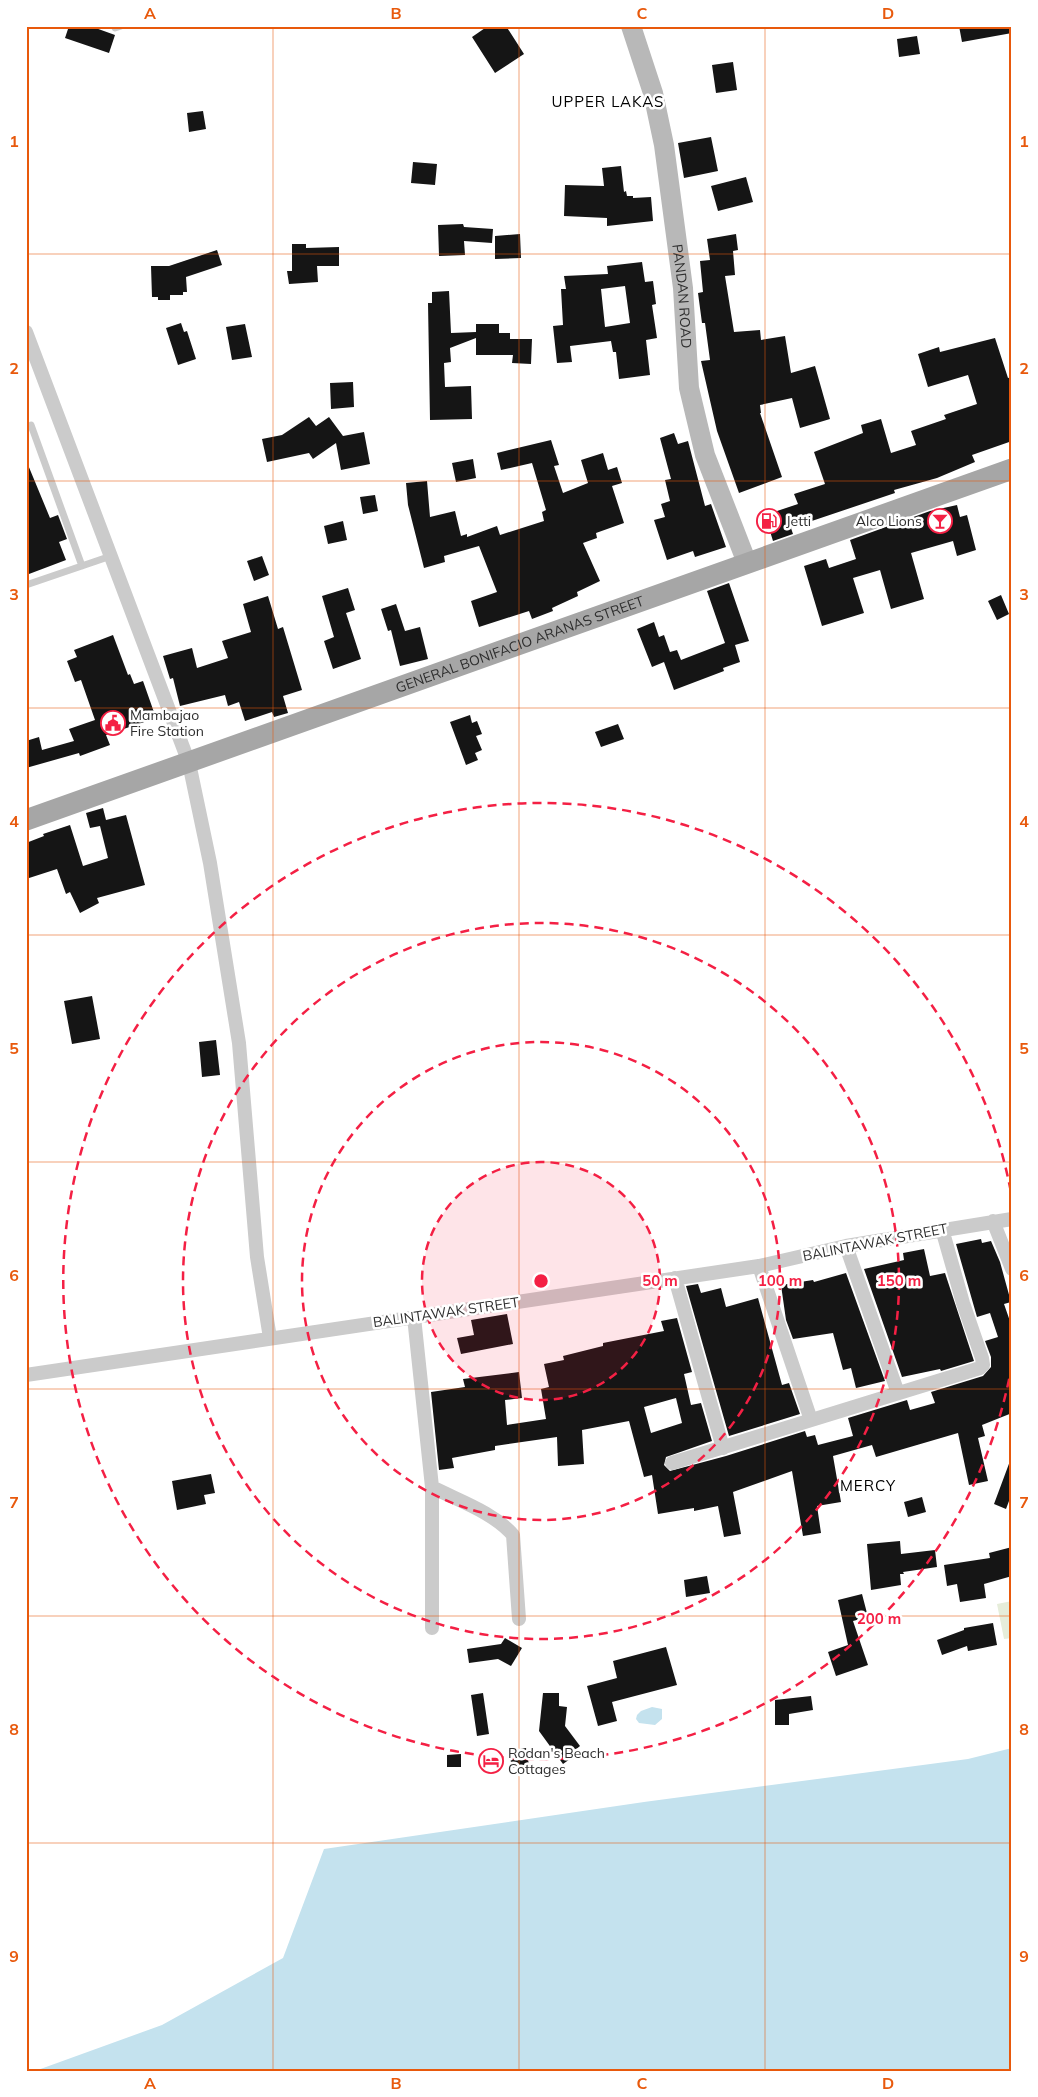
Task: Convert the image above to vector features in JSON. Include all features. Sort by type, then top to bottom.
[{"type":"main road","name":"GENERAL BONIFACIO ARANAS STREET","points":[[26,820],[1012,469]]},
{"type":"street","name":"PANDAN ROAD","points":[[632,26],[652,93],[664,145],[682,288],[689,388],[705,455],[748,563]]},
{"type":"street","points":[[26,332],[189,763],[210,862],[238,1043],[257,1257],[270,1338]]},
{"type":"street","name":"BALINTAWAK STREET","points":[[26,1375],[759,1266],[846,1246],[1012,1219]]},
{"type":"street","points":[[993,1221],[1012,1268]]},
{"type":"street","points":[[672,1463],[980,1368],[983,1365],[982,1358],[963,1303],[942,1229]]},
{"type":"street","points":[[846,1246],[898,1393]]},
{"type":"street","points":[[759,1266],[811,1420]]},
{"type":"street","points":[[676,1278],[723,1448]]},
{"type":"street","points":[[414,1317],[432,1487],[432,1628]]},
{"type":"street","points":[[432,1487],[495,1519],[506,1526],[513,1535],[519,1620]]},
{"type":"lane","points":[[31,425],[82,566]]},
{"type":"lane","points":[[26,585],[111,556]]},
{"type":"green space","points":[[1012,1601],[1012,1638],[1004,1639],[997,1604]]},
{"type":"water","points":[[652,1707],[662,1709],[662,1719],[655,1725],[639,1723],[636,1719],[637,1715],[641,1711]]},
{"type":"water","points":[[1012,1748],[1012,2071],[35,2071],[162,2025],[283,1958],[324,1849],[644,1802],[968,1759]]},
{"type":"building","points":[[69,26],[90,26],[115,35],[109,53],[65,38]]},
{"type":"building","points":[[488,26],[506,26],[524,54],[495,73],[472,37]]},
{"type":"building","points":[[959,26],[1011,26],[1012,33],[962,42]]},
{"type":"building","points":[[917,36],[920,54],[899,57],[897,39]]},
{"type":"building","points":[[733,62],[737,90],[716,93],[712,65]]},
{"type":"building","points":[[203,111],[206,129],[189,132],[187,113]]},
{"type":"building","points":[[711,137],[718,171],[684,178],[678,143]]},
{"type":"building","points":[[413,162],[437,164],[435,185],[411,183]]},
{"type":"building","points":[[621,166],[624,192],[626,191],[627,196],[633,196],[633,198],[651,197],[653,221],[607,226],[607,218],[564,216],[565,185],[604,186],[602,168]]},
{"type":"building","points":[[746,177],[753,202],[718,211],[711,186]]},
{"type":"building","points":[[463,224],[464,227],[493,229],[492,243],[464,241],[465,255],[439,256],[438,225]]},
{"type":"building","points":[[520,234],[521,258],[495,259],[495,236]]},
{"type":"building","points":[[736,234],[738,250],[733,251],[735,275],[725,276],[734,332],[760,330],[761,340],[785,336],[791,373],[815,366],[830,419],[800,428],[792,398],[760,405],[760,413],[782,477],[739,493],[717,431],[701,361],[710,360],[705,323],[702,323],[698,293],[703,292],[700,261],[710,260],[707,239]]},
{"type":"building","points":[[292,244],[306,244],[306,248],[339,247],[339,266],[317,266],[318,282],[289,284],[287,271],[292,271]]},
{"type":"building","points":[[217,250],[222,265],[186,277],[187,292],[183,292],[183,295],[170,295],[170,300],[158,300],[158,297],[152,297],[151,266],[169,266]]},
{"type":"building","points":[[642,262],[645,282],[653,281],[656,304],[652,305],[657,338],[646,340],[650,375],[619,379],[616,352],[613,352],[611,341],[570,346],[572,362],[557,363],[553,326],[563,325],[561,289],[566,289],[564,276],[608,274],[607,266]],"holes":[[[625,286],[630,323],[605,327],[601,289]]]},
{"type":"building","points":[[449,291],[451,333],[476,332],[476,324],[499,324],[499,333],[510,333],[510,339],[532,339],[531,364],[512,363],[513,355],[476,355],[476,338],[450,348],[451,362],[444,363],[445,387],[471,386],[472,419],[430,420],[428,303],[432,303],[432,292]]},
{"type":"building","points":[[181,323],[184,332],[187,331],[196,359],[178,365],[166,328]]},
{"type":"building","points":[[245,324],[252,357],[232,360],[226,327]]},
{"type":"building","points":[[995,338],[1008,378],[1012,377],[1012,441],[972,455],[975,462],[937,478],[894,490],[895,493],[791,528],[793,534],[773,541],[765,515],[798,504],[794,494],[825,484],[814,452],[863,433],[861,425],[881,419],[891,453],[916,445],[911,431],[946,419],[944,415],[977,404],[968,375],[928,387],[918,354],[939,347],[940,352]]},
{"type":"building","points":[[353,382],[354,407],[331,409],[330,383]]},
{"type":"building","points":[[309,417],[316,426],[329,417],[343,436],[364,432],[370,464],[341,470],[336,443],[313,459],[309,453],[267,462],[262,439],[282,435]]},
{"type":"building","points":[[674,433],[678,444],[688,441],[705,506],[711,504],[726,547],[695,557],[693,551],[667,560],[654,520],[665,517],[661,504],[670,501],[665,480],[671,479],[660,438]]},
{"type":"building","points":[[551,440],[559,465],[554,466],[563,493],[588,483],[581,460],[603,453],[608,470],[617,467],[622,483],[612,486],[624,523],[596,533],[597,538],[583,543],[600,581],[577,592],[578,596],[552,608],[553,611],[532,619],[529,611],[479,627],[471,601],[497,592],[479,546],[444,556],[445,562],[424,568],[408,505],[406,483],[427,481],[430,517],[455,511],[461,536],[467,534],[467,537],[497,526],[500,535],[544,521],[542,512],[546,510],[532,463],[501,470],[497,453]]},
{"type":"building","points":[[473,459],[476,478],[456,482],[452,463]]},
{"type":"building","points":[[26,460],[50,518],[58,515],[67,539],[59,542],[66,560],[29,574],[26,566]]},
{"type":"building","points":[[375,495],[378,511],[363,514],[360,497]]},
{"type":"building","points":[[957,505],[960,517],[967,515],[976,550],[957,556],[953,541],[911,553],[924,599],[891,609],[880,570],[853,578],[864,613],[822,626],[804,566],[826,559],[829,568],[856,559],[850,540],[930,511]]},
{"type":"building","points":[[343,521],[347,540],[328,544],[324,526]]},
{"type":"building","points":[[262,556],[269,575],[254,581],[247,561]]},
{"type":"building","points":[[729,583],[749,641],[735,645],[740,662],[723,668],[724,671],[674,690],[664,662],[652,667],[637,629],[654,622],[659,637],[664,635],[670,652],[677,650],[681,660],[725,643],[707,591]]},
{"type":"building","points":[[348,588],[355,610],[346,613],[361,659],[333,669],[324,641],[334,637],[322,596]]},
{"type":"building","points":[[1001,595],[1009,614],[997,620],[988,601]]},
{"type":"building","points":[[268,596],[278,629],[283,627],[302,690],[283,696],[288,713],[274,717],[272,712],[245,721],[239,702],[228,706],[225,695],[180,706],[173,678],[170,679],[163,656],[192,648],[197,668],[228,658],[222,641],[251,632],[243,604]]},
{"type":"building","points":[[396,604],[405,631],[420,627],[428,659],[400,666],[391,630],[388,631],[381,609]]},
{"type":"building","points":[[113,635],[128,675],[130,674],[134,684],[143,681],[156,718],[106,735],[110,745],[80,756],[79,753],[26,768],[26,741],[39,737],[42,750],[74,741],[69,729],[95,720],[81,680],[75,682],[67,661],[77,657],[74,650]]},
{"type":"building","points":[[470,715],[472,723],[477,721],[482,734],[476,736],[482,750],[475,753],[478,760],[466,765],[450,722]]},
{"type":"building","points":[[618,724],[624,739],[601,747],[595,732]]},
{"type":"building","points":[[103,808],[106,820],[126,815],[145,885],[97,898],[99,903],[80,913],[70,892],[66,894],[57,869],[26,879],[26,843],[44,836],[43,834],[70,825],[83,866],[108,858],[100,826],[90,828],[86,813]]},
{"type":"building","points":[[92,996],[100,1039],[72,1044],[64,1001]]},
{"type":"building","points":[[216,1040],[220,1075],[202,1077],[199,1042]]},
{"type":"building","points":[[981,1239],[982,1243],[991,1241],[1000,1262],[1011,1302],[1004,1304],[1012,1327],[1012,1413],[982,1425],[985,1436],[978,1438],[988,1481],[969,1485],[958,1433],[876,1457],[872,1445],[833,1456],[841,1502],[817,1506],[821,1533],[803,1536],[792,1471],[733,1492],[741,1534],[724,1537],[718,1506],[694,1511],[694,1508],[658,1514],[652,1475],[644,1477],[629,1421],[582,1430],[584,1464],[558,1466],[557,1437],[495,1446],[495,1450],[452,1458],[454,1468],[439,1470],[431,1392],[465,1387],[463,1379],[519,1372],[522,1398],[505,1400],[507,1425],[546,1419],[541,1389],[549,1387],[544,1364],[564,1360],[563,1356],[603,1346],[603,1343],[664,1331],[661,1321],[677,1318],[692,1372],[684,1374],[691,1405],[701,1403],[712,1441],[666,1457],[664,1465],[670,1471],[726,1456],[805,1431],[807,1437],[815,1435],[818,1445],[853,1436],[848,1418],[907,1400],[910,1410],[935,1403],[931,1392],[983,1376],[991,1367],[991,1357],[985,1341],[998,1337],[990,1313],[977,1317],[956,1244]],"holes":[[[676,1398],[682,1423],[651,1433],[644,1407]]]},
{"type":"building","points":[[924,1249],[930,1276],[945,1273],[974,1361],[941,1371],[940,1369],[902,1377],[864,1269],[904,1260],[903,1253]]},
{"type":"building","points":[[846,1273],[885,1381],[856,1388],[851,1368],[843,1370],[833,1333],[793,1339],[786,1320],[781,1285],[813,1280],[814,1282]]},
{"type":"building","points":[[698,1284],[701,1293],[721,1288],[726,1307],[758,1298],[782,1385],[789,1383],[800,1414],[729,1436],[686,1286]]},
{"type":"building","points":[[507,1314],[513,1344],[461,1354],[457,1338],[474,1335],[471,1320]]},
{"type":"building","points":[[1010,1461],[1012,1493],[1006,1509],[994,1504]]},
{"type":"building","points":[[211,1474],[215,1493],[204,1495],[206,1504],[177,1510],[172,1481]]},
{"type":"building","points":[[922,1497],[926,1512],[908,1517],[904,1502]]},
{"type":"building","points":[[900,1541],[901,1554],[935,1550],[937,1567],[903,1572],[904,1574],[900,1574],[901,1585],[871,1590],[867,1544]]},
{"type":"building","points":[[1012,1547],[1012,1576],[984,1584],[986,1598],[960,1602],[957,1584],[947,1586],[944,1565],[990,1558],[989,1553]]},
{"type":"building","points":[[707,1576],[710,1593],[686,1597],[684,1580]]},
{"type":"building","points":[[862,1594],[868,1617],[853,1621],[868,1665],[836,1676],[828,1652],[848,1645],[838,1600]]},
{"type":"building","points":[[993,1623],[997,1645],[968,1651],[967,1646],[942,1655],[937,1640],[964,1630],[964,1628]]},
{"type":"building","points":[[505,1638],[522,1648],[511,1666],[498,1659],[469,1663],[467,1649],[501,1644]]},
{"type":"building","points":[[666,1647],[677,1685],[612,1702],[617,1721],[598,1726],[587,1686],[617,1678],[613,1661]]},
{"type":"building","points":[[483,1693],[489,1734],[477,1736],[471,1695]]},
{"type":"building","points":[[543,1693],[559,1693],[559,1706],[567,1707],[565,1726],[580,1746],[574,1751],[577,1754],[563,1764],[539,1731]]},
{"type":"building","points":[[811,1696],[813,1710],[789,1714],[789,1725],[775,1725],[775,1700]]},
{"type":"building","points":[[526,1748],[529,1765],[512,1768],[509,1751]]},
{"type":"building","points":[[461,1754],[461,1767],[447,1767],[447,1755]]},
{"type":"place","name":"Jetti","points":[[769,521]]},
{"type":"place","name":"Alco Lions","points":[[940,521]]},
{"type":"place","name":"Mambajao Fire Station","points":[[113,723]]},
{"type":"place","name":"Rodan's Beach Cottages","points":[[491,1761]]},
{"type":"district","name":"UPPER LAKAS","points":[[608,101]]},
{"type":"district","name":"MERCY","points":[[868,1485]]}]
